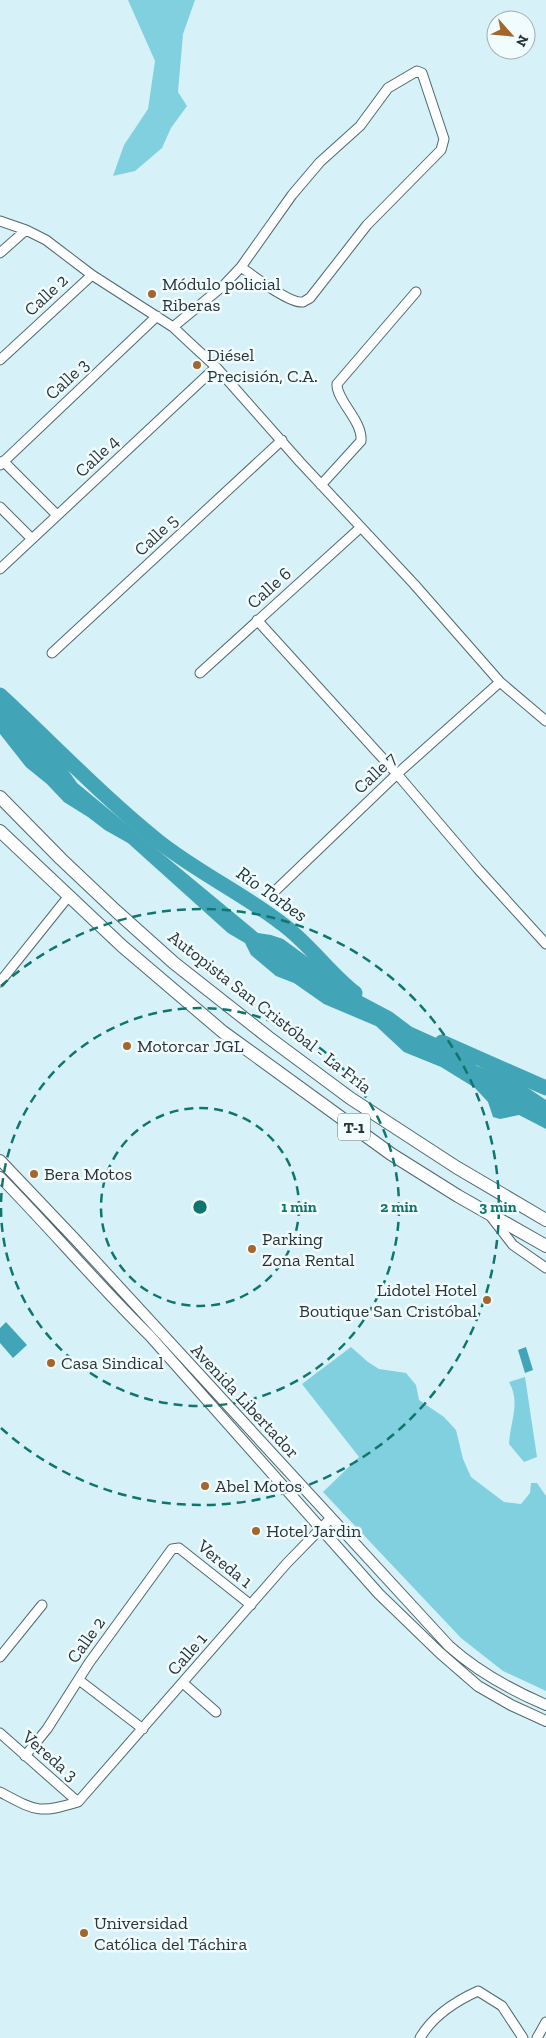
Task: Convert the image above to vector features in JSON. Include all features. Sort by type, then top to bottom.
[{"type":"highway","name":"Autopista San Cristóbal - La Fría","points":[[0,797],[123,918],[174,963],[268,1037],[350,1098],[456,1167],[546,1220]]},
{"type":"highway","name":"T-1","points":[[0,831],[122,946],[231,1038],[392,1154],[489,1214],[546,1246]]},
{"type":"main road","name":"Avenida Libertador","points":[[0,1160],[449,1646],[468,1663],[522,1695],[546,1705]]},
{"type":"main road","name":"Avenida Libertador","points":[[0,1178],[66,1246],[114,1301],[150,1336],[379,1594],[478,1686],[546,1721]]},
{"type":"street","points":[[173,328],[223,286],[241,267],[292,195],[320,162],[360,126],[388,88],[416,71],[422,72],[444,139],[441,150],[367,225],[310,298],[302,302],[296,301],[275,291],[241,267]]},
{"type":"street","points":[[0,221],[26,230],[46,240],[92,275],[157,316],[216,367],[360,528],[414,584],[500,682],[546,721]]},
{"type":"street","points":[[0,253],[26,230]]},
{"type":"street","name":"Calle 2","points":[[0,360],[92,275]]},
{"type":"street","points":[[321,485],[361,442],[362,435],[337,389],[337,384],[416,292]]},
{"type":"street","name":"Calle 3","points":[[2,463],[157,316]]},
{"type":"street","name":"Calle 4","points":[[1,565],[32,539],[216,367]]},
{"type":"street","name":"Calle 5","points":[[52,653],[282,440]]},
{"type":"street","points":[[2,463],[58,515]]},
{"type":"street","points":[[0,507],[32,539]]},
{"type":"street","name":"Calle 6","points":[[200,673],[360,528]]},
{"type":"street","points":[[258,620],[397,774],[478,869],[546,944]]},
{"type":"street","name":"Calle 7","points":[[275,891],[397,774],[500,682]]},
{"type":"street","points":[[0,982],[68,897]]},
{"type":"street","points":[[489,1214],[514,1245],[546,1268]]},
{"type":"street","name":"Calle 1","points":[[78,1802],[251,1605],[331,1518]]},
{"type":"street","name":"Calle 2","points":[[25,1756],[47,1729],[89,1663],[172,1549],[179,1548]]},
{"type":"street","name":"Vereda 1","points":[[179,1548],[251,1605]]},
{"type":"street","points":[[0,1657],[42,1606]]},
{"type":"street","points":[[79,1680],[143,1729]]},
{"type":"street","points":[[183,1683],[216,1712]]},
{"type":"street","name":"Vereda 3","points":[[0,1733],[78,1802]]},
{"type":"street","points":[[0,1792],[33,1809],[39,1810],[78,1802]]},
{"type":"street","points":[[420,2038],[434,2020],[462,1998],[478,1991],[502,2006],[524,2038]]},
{"type":"street","points":[[537,2038],[546,2022]]},
{"type":"shaded area","points":[[128,0],[195,0],[183,34],[178,92],[187,106],[171,128],[162,148],[135,171],[113,176],[124,145],[148,109],[155,61]]},
{"type":"shaded area","points":[[0,695],[12,714],[56,753],[77,783],[258,933],[283,939],[358,994],[392,1012],[412,1027],[452,1045],[477,1066],[513,1078],[546,1100],[546,1129],[519,1115],[500,1119],[493,1117],[488,1102],[475,1088],[441,1067],[404,1052],[376,1026],[324,1004],[294,983],[276,976],[251,955],[245,943],[228,933],[128,843],[64,802],[47,784],[26,767],[0,734]]},
{"type":"shaded area","points":[[6,1322],[27,1345],[13,1358],[0,1343],[0,1328]]},
{"type":"shaded area","points":[[351,1347],[379,1369],[406,1373],[416,1385],[419,1400],[444,1417],[456,1430],[463,1459],[471,1477],[504,1502],[521,1504],[530,1493],[531,1483],[537,1483],[546,1496],[546,1691],[503,1671],[461,1638],[323,1492],[359,1457],[302,1384]]},
{"type":"shaded area","points":[[526,1347],[533,1370],[525,1373],[518,1350]]},
{"type":"shaded area","points":[[525,1377],[537,1457],[524,1462],[509,1444],[515,1405],[509,1382]]},
{"type":"waterway","name":"Río Torbes","points":[[0,695],[137,824],[173,852],[281,923],[301,939],[355,993]]},
{"type":"waterway","name":"Río Torbes","points":[[442,1042],[546,1088]]},
{"type":"place","name":"Módulo policial Riberas","points":[[152,294]]},
{"type":"place","name":"Diésel Precisión, C.A.","points":[[197,365]]},
{"type":"place","name":"Motorcar JGL","points":[[127,1046]]},
{"type":"place","name":"Bera Motos","points":[[34,1174]]},
{"type":"place","name":"Parking Zona Rental","points":[[252,1249]]},
{"type":"place","name":"Lidotel Hotel Boutique San Cristóbal","points":[[487,1300]]},
{"type":"place","name":"Casa Sindical","points":[[51,1363]]},
{"type":"place","name":"Abel Motos","points":[[205,1486]]},
{"type":"place","name":"Hotel Jardin","points":[[256,1531]]},
{"type":"place","name":"Universidad Católica del Táchira","points":[[84,1933]]}]
